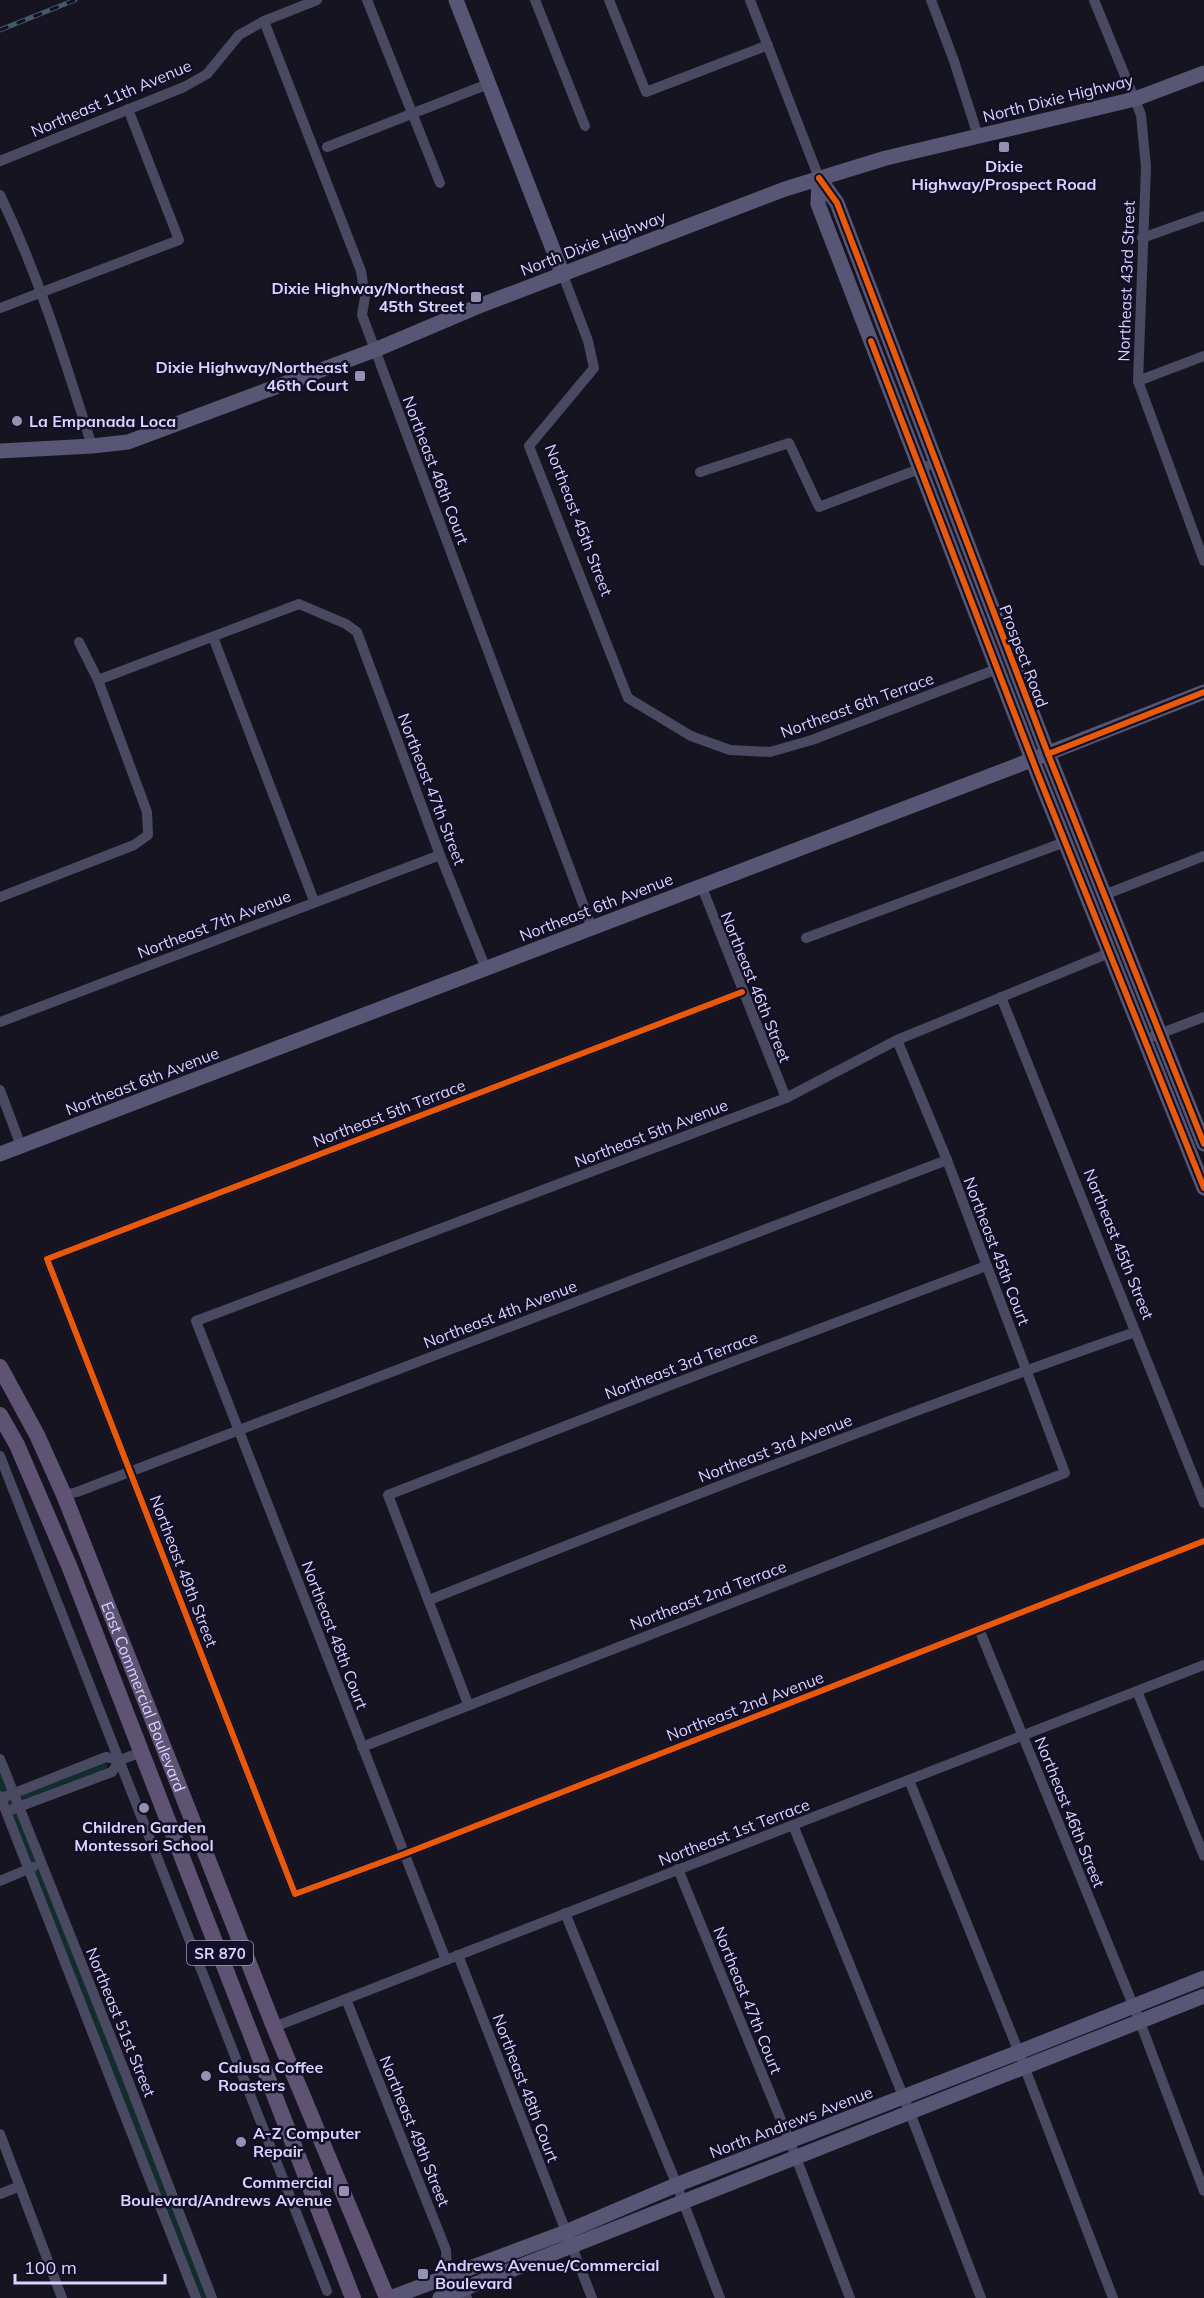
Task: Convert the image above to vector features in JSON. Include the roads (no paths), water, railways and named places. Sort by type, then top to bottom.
[{"type":"main road","name":"Northeast 45th Street","points":[[456,0],[563,275]]},
{"type":"main road","name":"North Dixie Highway","points":[[0,451],[128,442],[375,350],[479,306],[700,220],[819,178],[886,158],[1135,99],[1204,73]]},
{"type":"main road","name":"Prospect Road","points":[[819,178],[837,203],[1048,754],[1204,1144]]},
{"type":"main road","name":"Prospect Road","points":[[819,178],[818,204],[1032,760],[1204,1188]]},
{"type":"main road","name":"Northeast 6th Avenue","points":[[0,1154],[1048,754],[1204,692]]},
{"type":"main road","name":"East Commercial Boulevard","points":[[0,1367],[37,1435],[64,1495],[274,2027],[388,2298]]},
{"type":"main road","points":[[0,1415],[7,1414],[15,1420],[43,1478],[51,1487],[64,1495]]},
{"type":"main road","name":"East Commercial Boulevard","points":[[0,1415],[17,1445],[48,1514],[353,2298]]},
{"type":"main road","points":[[48,1514],[57,1515],[64,1520],[92,1587],[105,1598]]},
{"type":"main road","points":[[99,1644],[113,1653],[142,1725],[151,1735],[160,1739]]},
{"type":"main road","points":[[142,1752],[160,1764],[192,1845],[206,1854]]},
{"type":"main road","points":[[216,1942],[224,1944],[229,1950],[257,2016],[274,2027]]},
{"type":"main road","name":"North Andrews Avenue","points":[[440,2298],[465,2294],[676,2185],[903,2098],[1204,1978]]},
{"type":"main road","name":"North Andrews Avenue","points":[[388,2298],[452,2275],[682,2203],[1204,1996]]},
{"type":"main road","points":[[252,2036],[269,2046],[294,2100],[306,2105]]},
{"type":"street","name":"Northeast 11th Avenue","points":[[0,160],[184,87],[207,74],[239,36],[264,21],[317,0]]},
{"type":"street","points":[[368,0],[440,183]]},
{"type":"street","points":[[536,0],[585,126]]},
{"type":"street","points":[[609,0],[646,92],[768,45]]},
{"type":"street","points":[[750,0],[819,178]]},
{"type":"street","points":[[931,0],[954,61],[978,136]]},
{"type":"street","name":"Northeast 43rd Street","points":[[1094,0],[1141,115],[1146,167],[1138,381],[1204,561]]},
{"type":"street","name":"Northeast 46th Court","points":[[264,21],[361,271],[365,297],[362,315],[592,928]]},
{"type":"street","points":[[327,147],[488,84]]},
{"type":"street","points":[[0,308],[179,240],[129,109]]},
{"type":"street","points":[[0,195],[42,292],[92,446]]},
{"type":"street","points":[[1142,238],[1204,216]]},
{"type":"street","name":"Northeast 45th Street","points":[[563,275],[588,341],[594,368],[529,446],[628,698]]},
{"type":"street","points":[[1138,381],[1204,356]]},
{"type":"street","points":[[700,472],[789,443],[819,507],[935,463]]},
{"type":"street","name":"Northeast 47th Street","points":[[213,637],[299,604],[346,624],[357,632],[440,855],[486,969]]},
{"type":"street","points":[[98,681],[213,637],[314,902]]},
{"type":"street","points":[[0,897],[134,845],[148,835],[147,812],[98,681],[79,642]]},
{"type":"street","name":"Northeast 6th Terrace","points":[[628,698],[691,736],[730,750],[770,752],[812,740],[997,669]]},
{"type":"street","points":[[806,938],[1065,842]]},
{"type":"street","name":"Northeast 7th Avenue","points":[[0,1022],[440,855]]},
{"type":"street","points":[[1104,895],[1204,856]]},
{"type":"street","name":"Northeast 46th Street","points":[[701,885],[786,1098]]},
{"type":"street","name":"Northeast 5th Avenue","points":[[196,1321],[786,1098],[897,1040],[1109,953]]},
{"type":"street","name":"Northeast 5th Terrace","points":[[46,1258],[742,992]]},
{"type":"street","name":"Northeast 45th Street","points":[[1002,997],[1204,1503]]},
{"type":"street","points":[[1144,1039],[1204,1017]]},
{"type":"street","name":"Northeast 45th Court","points":[[897,1040],[947,1160],[1065,1473]]},
{"type":"street","points":[[0,1090],[21,1146]]},
{"type":"street","name":"Northeast 4th Avenue","points":[[64,1495],[947,1160]]},
{"type":"street","name":"Northeast 49th Street","points":[[46,1258],[295,1894]]},
{"type":"street","name":"Northeast 3rd Terrace","points":[[429,1600],[388,1495],[986,1266]]},
{"type":"street","name":"Northeast 48th Court","points":[[196,1321],[446,1960]]},
{"type":"street","name":"Northeast 3rd Avenue","points":[[429,1600],[1027,1368],[1135,1332]]},
{"type":"street","points":[[0,1456],[327,2291]]},
{"type":"street","name":"Northeast 2nd Terrace","points":[[362,1747],[1065,1473]]},
{"type":"street","points":[[25,1520],[48,1514]]},
{"type":"street","name":"Northeast 2nd Avenue","points":[[295,1894],[404,1854],[1204,1541]]},
{"type":"street","points":[[429,1600],[468,1704]]},
{"type":"street","name":"Northeast 46th Street","points":[[979,1629],[1140,2022],[1204,2191]]},
{"type":"street","name":"Northeast 1st Terrace","points":[[274,2027],[1204,1665]]},
{"type":"street","points":[[1137,1690],[1204,1856]]},
{"type":"street","points":[[0,1797],[106,1757],[120,1760],[142,1752]]},
{"type":"street","name":"Northeast 51st Street","points":[[0,1759],[126,2074],[212,2298]]},
{"type":"street","points":[[3,1813],[112,1772],[120,1760]]},
{"type":"street","points":[[909,1779],[1019,2052],[1113,2298]]},
{"type":"street","name":"Northeast 51st Street","points":[[0,1797],[3,1813],[28,1869],[196,2298]]},
{"type":"street","points":[[793,1825],[910,2113],[981,2298]]},
{"type":"street","points":[[0,1881],[42,1864]]},
{"type":"street","name":"Northeast 47th Court","points":[[678,1869],[790,2142],[850,2298]]},
{"type":"street","points":[[565,1913],[720,2298]]},
{"type":"street","name":"Northeast 48th Court","points":[[458,1955],[592,2298]]},
{"type":"street","name":"Northeast 49th Street","points":[[346,1999],[446,2250],[452,2275]]},
{"type":"street","points":[[231,2044],[252,2036]]},
{"type":"street","points":[[111,2080],[126,2074]]},
{"type":"street","points":[[0,2134],[62,2298]]},
{"type":"street","points":[[0,2193],[20,2186]]},
{"type":"street","points":[[452,2275],[465,2294]]},
{"type":"railway","points":[[0,30],[75,0]]},
{"type":"place","name":"Dixie Highway/Prospect Road","points":[[1004,147]]},
{"type":"place","name":"Dixie Highway/Northeast 45th Street","points":[[476,297]]},
{"type":"place","name":"Dixie Highway/Northeast 46th Court","points":[[360,376]]},
{"type":"place","name":"La Empanada Loca","points":[[17,421]]},
{"type":"place","name":"Children Garden Montessori School","points":[[144,1808]]},
{"type":"place","name":"Calusa Coffee Roasters","points":[[206,2076]]},
{"type":"place","name":"A-Z Computer Repair","points":[[241,2142]]},
{"type":"place","name":"Commercial Boulevard/Andrews Avenue","points":[[344,2191]]},
{"type":"place","name":"Andrews Avenue/Commercial Boulevard","points":[[423,2274]]}]
